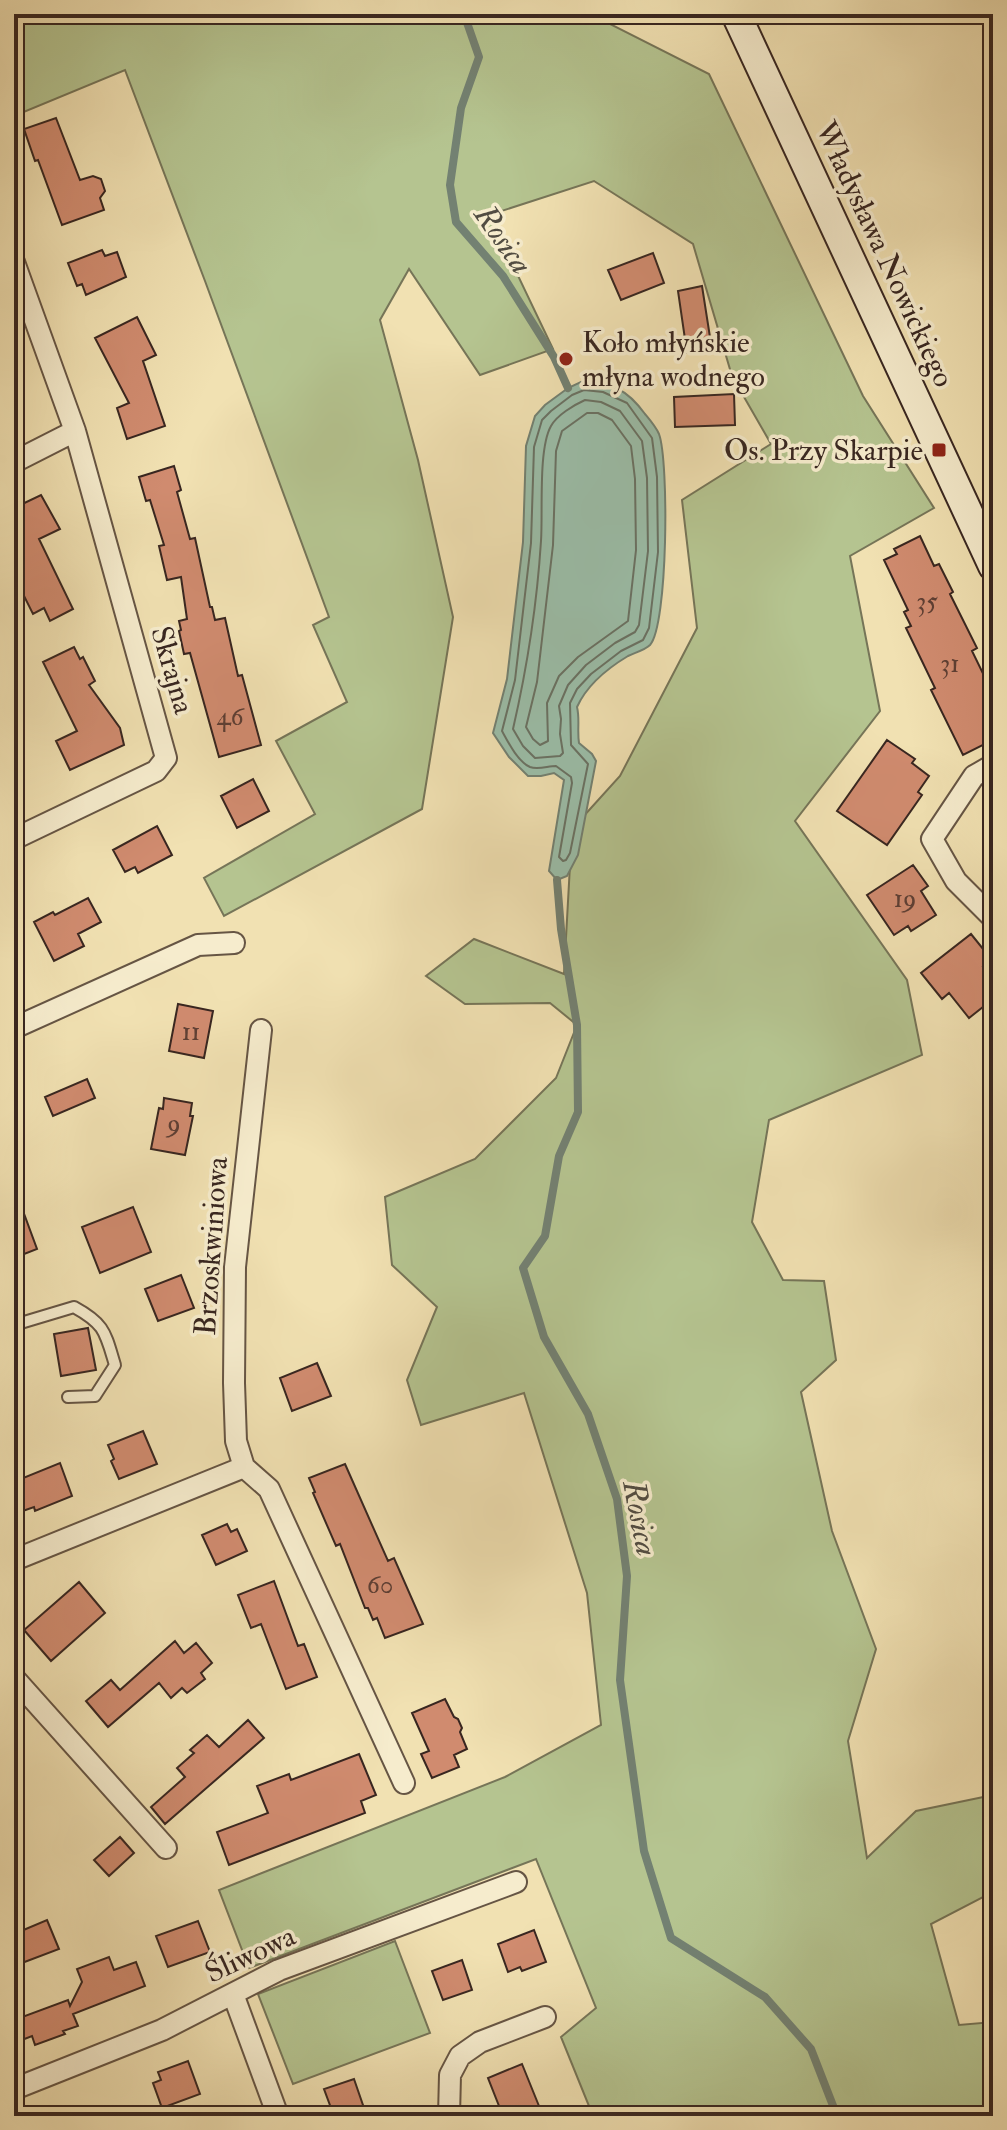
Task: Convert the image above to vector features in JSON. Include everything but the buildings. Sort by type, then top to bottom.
[{"type":"street","name":"Władysława Nowickiego","points":[[736,14],[993,566]]},
{"type":"street","name":"Skrajna","points":[[14,262],[75,431],[166,758],[156,771],[14,839]]},
{"type":"street","points":[[14,462],[75,431]]},
{"type":"street","points":[[993,765],[974,776],[932,839],[956,881],[993,918]]},
{"type":"street","points":[[14,1028],[198,945],[234,943]]},
{"type":"street","name":"Brzoskwiniowa","points":[[244,1467],[236,1441],[235,1267],[261,1030]]},
{"type":"street","points":[[14,1560],[244,1467],[269,1489],[404,1783]]},
{"type":"street","points":[[14,1678],[166,1848]]},
{"type":"street","name":"Śliwowa","points":[[14,2089],[162,2030],[279,1970],[516,1882]]},
{"type":"street","points":[[233,1994],[278,2116]]},
{"type":"street","points":[[449,2116],[450,2075],[460,2056],[480,2042],[545,2017]]},
{"type":"lane","points":[[14,1325],[74,1307],[94,1318],[106,1333],[115,1365],[95,1396],[68,1397]]},
{"type":"shaded area","points":[[14,14],[596,14],[596,17],[709,74],[863,396],[934,508],[850,556],[880,711],[795,821],[907,980],[922,1055],[769,1120],[752,1222],[783,1280],[824,1281],[836,1360],[801,1392],[832,1531],[876,1649],[848,1741],[867,1858],[916,1811],[993,1795],[993,1892],[931,1924],[959,2025],[993,2022],[993,2116],[593,2116],[561,2037],[596,2008],[536,1859],[249,1968],[219,1890],[505,1777],[601,1725],[587,1593],[524,1393],[421,1425],[407,1380],[437,1307],[392,1265],[385,1197],[475,1159],[556,1078],[577,1025],[550,1003],[465,1004],[426,976],[474,939],[564,974],[572,829],[620,776],[697,628],[682,500],[771,444],[732,376],[693,244],[594,181],[489,215],[553,349],[480,375],[409,269],[380,320],[418,460],[453,617],[422,809],[224,916],[204,878],[315,814],[276,741],[347,702],[313,625],[329,617],[125,70],[14,116]]},
{"type":"shaded area","points":[[395,1941],[430,2033],[293,2084],[258,1994]]},
{"type":"water","points":[[583,381],[611,386],[625,393],[659,434],[664,476],[665,542],[660,607],[650,645],[606,672],[586,691],[577,707],[579,743],[596,761],[578,855],[567,876],[557,880],[549,871],[564,780],[554,773],[528,776],[509,757],[493,733],[507,679],[523,542],[526,446],[535,416],[568,388]]},
{"type":"waterway","name":"Rosica","points":[[464,14],[479,57],[461,108],[450,185],[456,222],[503,276],[554,357],[568,388]]},
{"type":"waterway","name":"Rosica","points":[[557,880],[561,929],[577,1025],[578,1112],[559,1156],[545,1236],[523,1268],[544,1337],[588,1414],[617,1499],[627,1576],[620,1680],[644,1851],[671,1938],[765,1997],[811,2049],[837,2116]]},
{"type":"place","name":"Koło młyńskie młyna wodnego","points":[[566,359]]},
{"type":"place","name":"Os. Przy Skarpie","points":[[939,450]]}]
